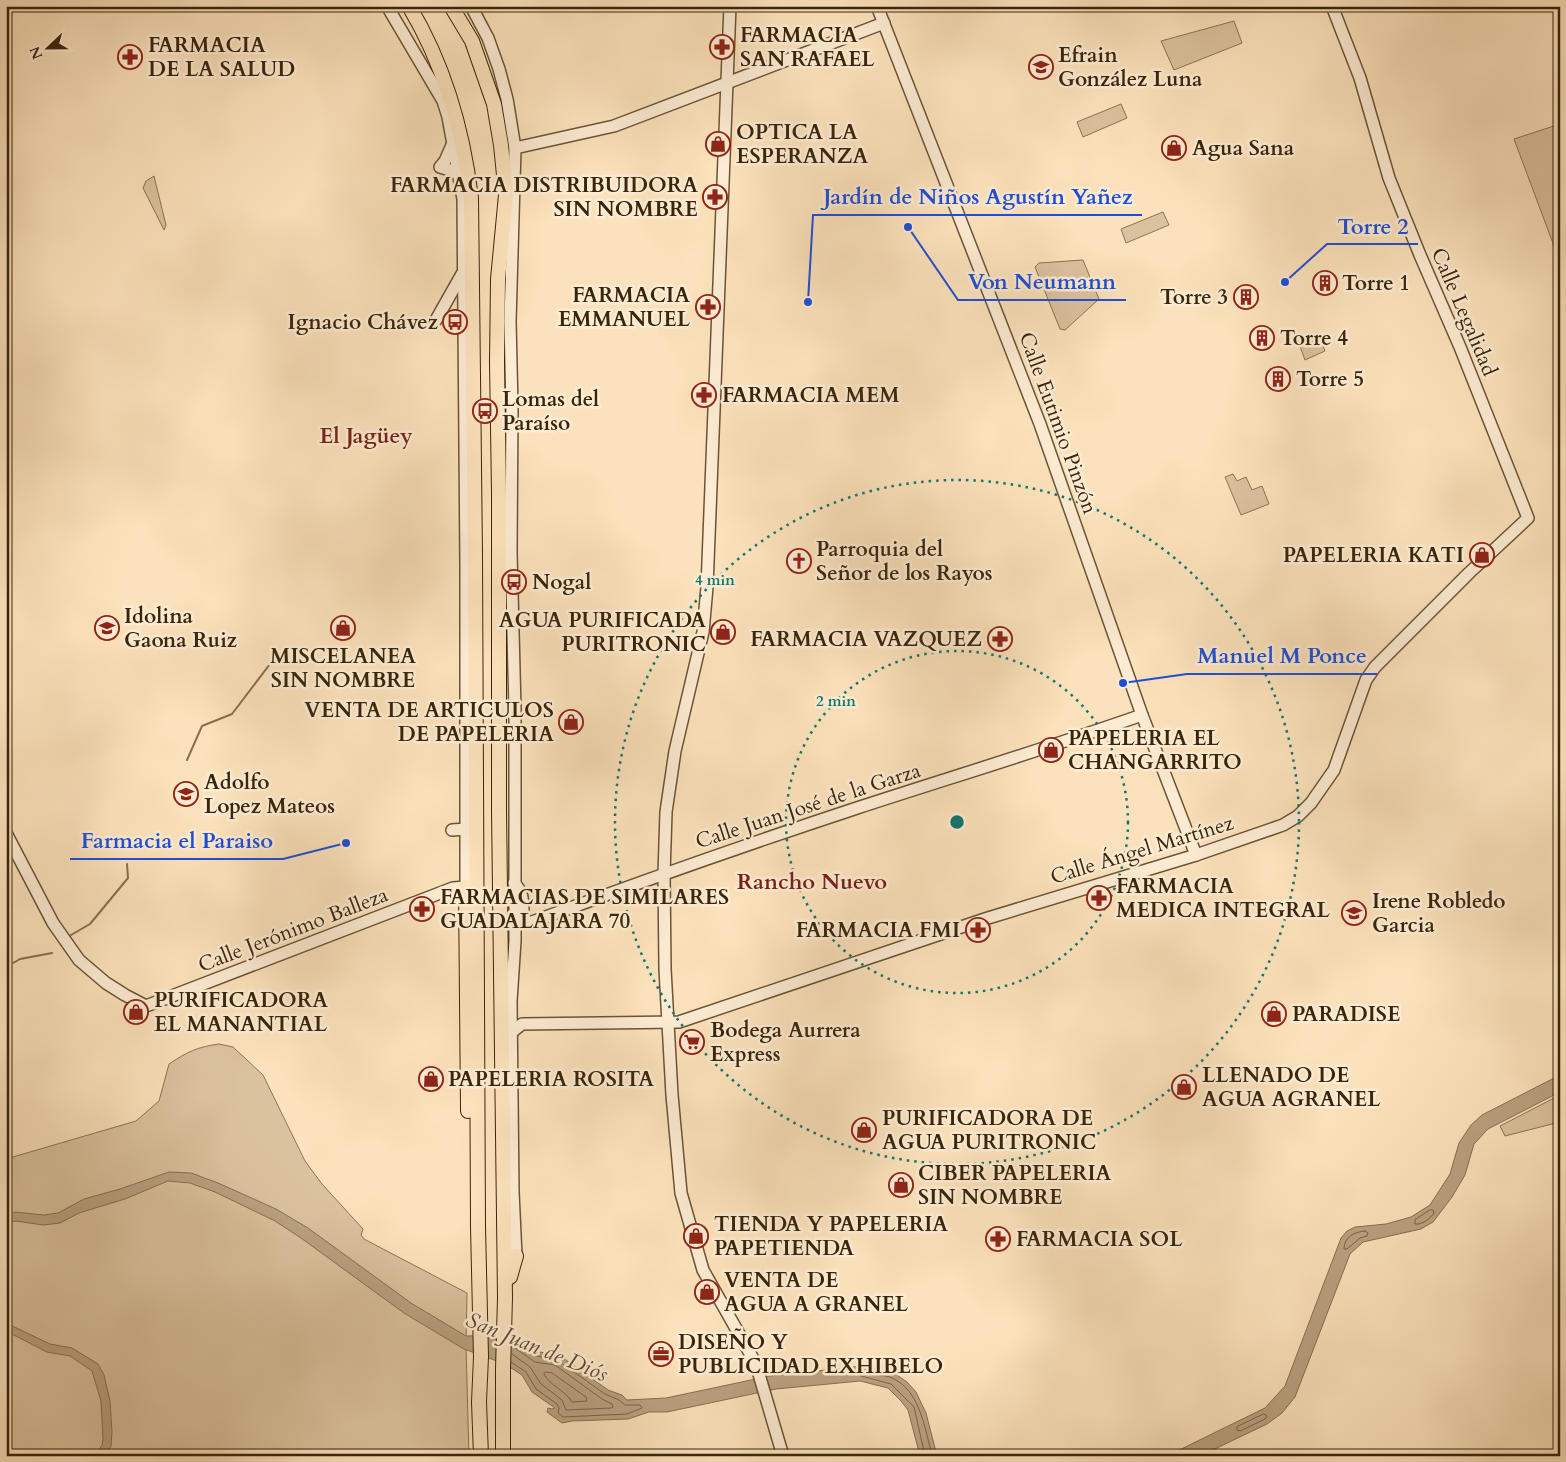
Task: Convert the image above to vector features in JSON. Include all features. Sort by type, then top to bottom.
[{"type":"highway","points":[[409,6],[430,46],[458,122],[467,164],[473,234],[478,1226],[481,1357],[479,1402],[481,1456]]},
{"type":"highway","points":[[451,6],[472,41],[494,104],[501,145],[506,200],[512,223]]},
{"type":"highway","points":[[503,1456],[505,1304],[497,327],[498,279],[506,200],[514,164]]},
{"type":"highway","points":[[460,888],[469,1148],[478,1226]]},
{"type":"highway","points":[[513,1147],[504,1170],[513,1192]]},
{"type":"highway","points":[[505,1304],[516,1256]]},
{"type":"street","points":[[387,6],[443,101],[448,117],[463,198],[466,829],[460,888]]},
{"type":"street","points":[[471,6],[488,38],[499,69],[507,99],[515,148],[510,322],[512,408],[511,552],[515,710],[515,941],[511,1001],[513,1192],[516,1256]]},
{"type":"street","points":[[730,6],[707,587],[703,632],[672,769],[666,812],[664,874],[665,969],[681,1193],[703,1270],[756,1364],[783,1456]]},
{"type":"street","name":"Calle Eutimio Pinzón","points":[[877,6],[1040,424],[1142,715],[1196,855]]},
{"type":"street","name":"Calle Legalidad","points":[[1332,6],[1360,78],[1389,178],[1463,355],[1528,518]]},
{"type":"street","points":[[515,148],[614,126],[884,23]]},
{"type":"street","points":[[452,145],[445,161],[440,167],[453,171],[458,175]]},
{"type":"street","points":[[436,320],[463,273]]},
{"type":"street","name":"Calle Ángel Martínez","points":[[512,1032],[522,1024],[679,1022],[988,918],[1196,855],[1283,825],[1298,816],[1311,803],[1334,770],[1366,680],[1375,667],[1469,573],[1528,518]]},
{"type":"street","points":[[465,665],[475,636]]},
{"type":"street","name":"Calle Juan José de la Garza","points":[[514,883],[523,895],[523,917],[529,923],[664,874],[857,808],[1046,748],[1142,715]]},
{"type":"street","points":[[452,830],[466,829]]},
{"type":"street","name":"Calle Jerónimo Balleza","points":[[6,833],[53,923],[79,960],[106,983],[146,1006],[460,888]]},
{"type":"shaded area","points":[[1234,21],[1242,43],[1174,70],[1161,41]]},
{"type":"shaded area","points":[[1121,104],[1127,118],[1083,137],[1077,122]]},
{"type":"shaded area","points":[[1560,124],[1560,262],[1514,139]]},
{"type":"shaded area","points":[[154,176],[166,225],[164,230],[143,188],[146,181]]},
{"type":"shaded area","points":[[1163,212],[1169,225],[1126,243],[1121,229]]},
{"type":"shaded area","points":[[1083,260],[1099,299],[1065,330],[1060,329],[1035,267],[1039,263]]},
{"type":"shaded area","points":[[1318,333],[1325,351],[1305,360],[1298,341]]},
{"type":"shaded area","points":[[1233,474],[1237,481],[1246,477],[1252,490],[1262,486],[1269,504],[1241,515],[1225,477]]},
{"type":"shaded area","points":[[219,1044],[233,1047],[263,1075],[305,1161],[322,1184],[363,1229],[361,1235],[364,1239],[467,1293],[466,1346],[469,1456],[6,1456],[6,1159],[136,1121],[159,1101],[169,1064],[192,1051]]},
{"type":"shaded area","points":[[1560,1095],[1560,1122],[1505,1136],[1500,1126]]},
{"type":"water","points":[[1560,1075],[1560,1092],[1488,1129],[1474,1144],[1465,1175],[1452,1197],[1433,1222],[1421,1229],[1363,1242],[1350,1254],[1295,1397],[1282,1413],[1267,1424],[1200,1456],[1167,1456],[1265,1408],[1285,1386],[1341,1238],[1347,1231],[1355,1227],[1386,1224],[1411,1217],[1430,1205],[1450,1174],[1459,1143],[1471,1125],[1482,1115]]},
{"type":"water","points":[[169,1172],[191,1173],[276,1209],[308,1228],[411,1303],[466,1336],[516,1335],[539,1352],[559,1355],[608,1390],[622,1395],[627,1400],[666,1398],[770,1376],[862,1366],[894,1373],[907,1382],[916,1392],[926,1413],[937,1456],[920,1456],[908,1410],[888,1388],[860,1381],[776,1389],[667,1412],[649,1412],[628,1419],[562,1423],[547,1412],[548,1408],[555,1408],[532,1392],[522,1375],[505,1364],[464,1349],[404,1313],[275,1221],[215,1192],[190,1183],[168,1181],[125,1199],[79,1213],[60,1223],[43,1225],[16,1221],[6,1223],[6,1214],[15,1212],[44,1215],[58,1213],[84,1199]]},
{"type":"water","points":[[6,1323],[50,1344],[72,1348],[98,1364],[104,1375],[110,1401],[111,1446],[105,1456],[95,1456],[102,1445],[103,1439],[101,1401],[92,1371],[70,1356],[47,1352],[6,1331]]},
{"type":"waterway","points":[[187,760],[202,726],[232,714],[273,660]]},
{"type":"waterway","points":[[71,935],[90,924],[128,878],[127,864]]},
{"type":"waterway","points":[[6,967],[20,959],[52,953]]},
{"type":"place","name":"FARMACIA SAN RAFAEL","points":[[722,47]]},
{"type":"place","name":"FARMACIA DE LA SALUD","points":[[130,57]]},
{"type":"place","name":"Efrain González Luna","points":[[1041,67]]},
{"type":"place","name":"OPTICA LA ESPERANZA","points":[[718,144]]},
{"type":"place","name":"Agua Sana","points":[[1174,148]]},
{"type":"place","name":"FARMACIA DISTRIBUIDORA SIN NOMBRE","points":[[715,197]]},
{"type":"place","name":"Von Neumann","points":[[908,227]]},
{"type":"place","name":"Torre 2","points":[[1285,282]]},
{"type":"place","name":"Torre 1","points":[[1325,283]]},
{"type":"place","name":"Torre 3","points":[[1246,297]]},
{"type":"place","name":"Jardín de Niños Agustín Yañez","points":[[808,302]]},
{"type":"place","name":"FARMACIA EMMANUEL","points":[[708,307]]},
{"type":"place","name":"Ignacio Chávez","points":[[455,322]]},
{"type":"place","name":"Torre 4","points":[[1262,338]]},
{"type":"place","name":"Torre 5","points":[[1278,379]]},
{"type":"place","name":"FARMACIA MEM","points":[[704,395]]},
{"type":"place","name":"Lomas del Paraíso","points":[[485,411]]},
{"type":"place","name":"PAPELERIA KATI","points":[[1482,555]]},
{"type":"place","name":"Parroquia del Señor de los Rayos","points":[[799,561]]},
{"type":"place","name":"Nogal","points":[[514,582]]},
{"type":"place","name":"Idolina Gaona Ruiz","points":[[107,628]]},
{"type":"place","name":"MISCELANEA SIN NOMBRE","points":[[343,628]]},
{"type":"place","name":"AGUA PURIFICADA PURITRONIC","points":[[723,632]]},
{"type":"place","name":"FARMACIA VAZQUEZ","points":[[1000,639]]},
{"type":"place","name":"Manuel M Ponce","points":[[1123,683]]},
{"type":"place","name":"VENTA DE ARTICULOS DE PAPELERIA","points":[[571,722]]},
{"type":"place","name":"PAPELERIA EL CHANGARRITO","points":[[1051,750]]},
{"type":"place","name":"Adolfo Lopez Mateos","points":[[186,794]]},
{"type":"place","name":"Farmacia el Paraiso","points":[[346,843]]},
{"type":"place","name":"FARMACIA MEDICA INTEGRAL","points":[[1099,898]]},
{"type":"place","name":"FARMACIAS DE SIMILARES GUADALAJARA 70","points":[[422,909]]},
{"type":"place","name":"Irene Robledo Garcia","points":[[1354,913]]},
{"type":"place","name":"FARMACIA FMI","points":[[978,930]]},
{"type":"place","name":"PURIFICADORA EL MANANTIAL","points":[[136,1012]]},
{"type":"place","name":"PARADISE","points":[[1274,1014]]},
{"type":"place","name":"Bodega Aurrera Express","points":[[692,1042]]},
{"type":"place","name":"PAPELERIA ROSITA","points":[[431,1079]]},
{"type":"place","name":"LLENADO DE AGUA AGRANEL","points":[[1184,1087]]},
{"type":"place","name":"PURIFICADORA DE AGUA PURITRONIC","points":[[864,1130]]},
{"type":"place","name":"CIBER PAPELERIA SIN NOMBRE","points":[[901,1185]]},
{"type":"place","name":"TIENDA Y PAPELERIA PAPETIENDA","points":[[696,1236]]},
{"type":"place","name":"FARMACIA SOL","points":[[998,1239]]},
{"type":"place","name":"VENTA DE AGUA A GRANEL","points":[[707,1292]]},
{"type":"place","name":"DISEÑO Y PUBLICIDAD EXHIBELO","points":[[661,1354]]},
{"type":"district","name":"El Jagüey","points":[[366,436]]},
{"type":"district","name":"Rancho Nuevo","points":[[812,882]]},
{"type":"water label","name":"San Juan de Diós","points":[[537,1347]]}]
